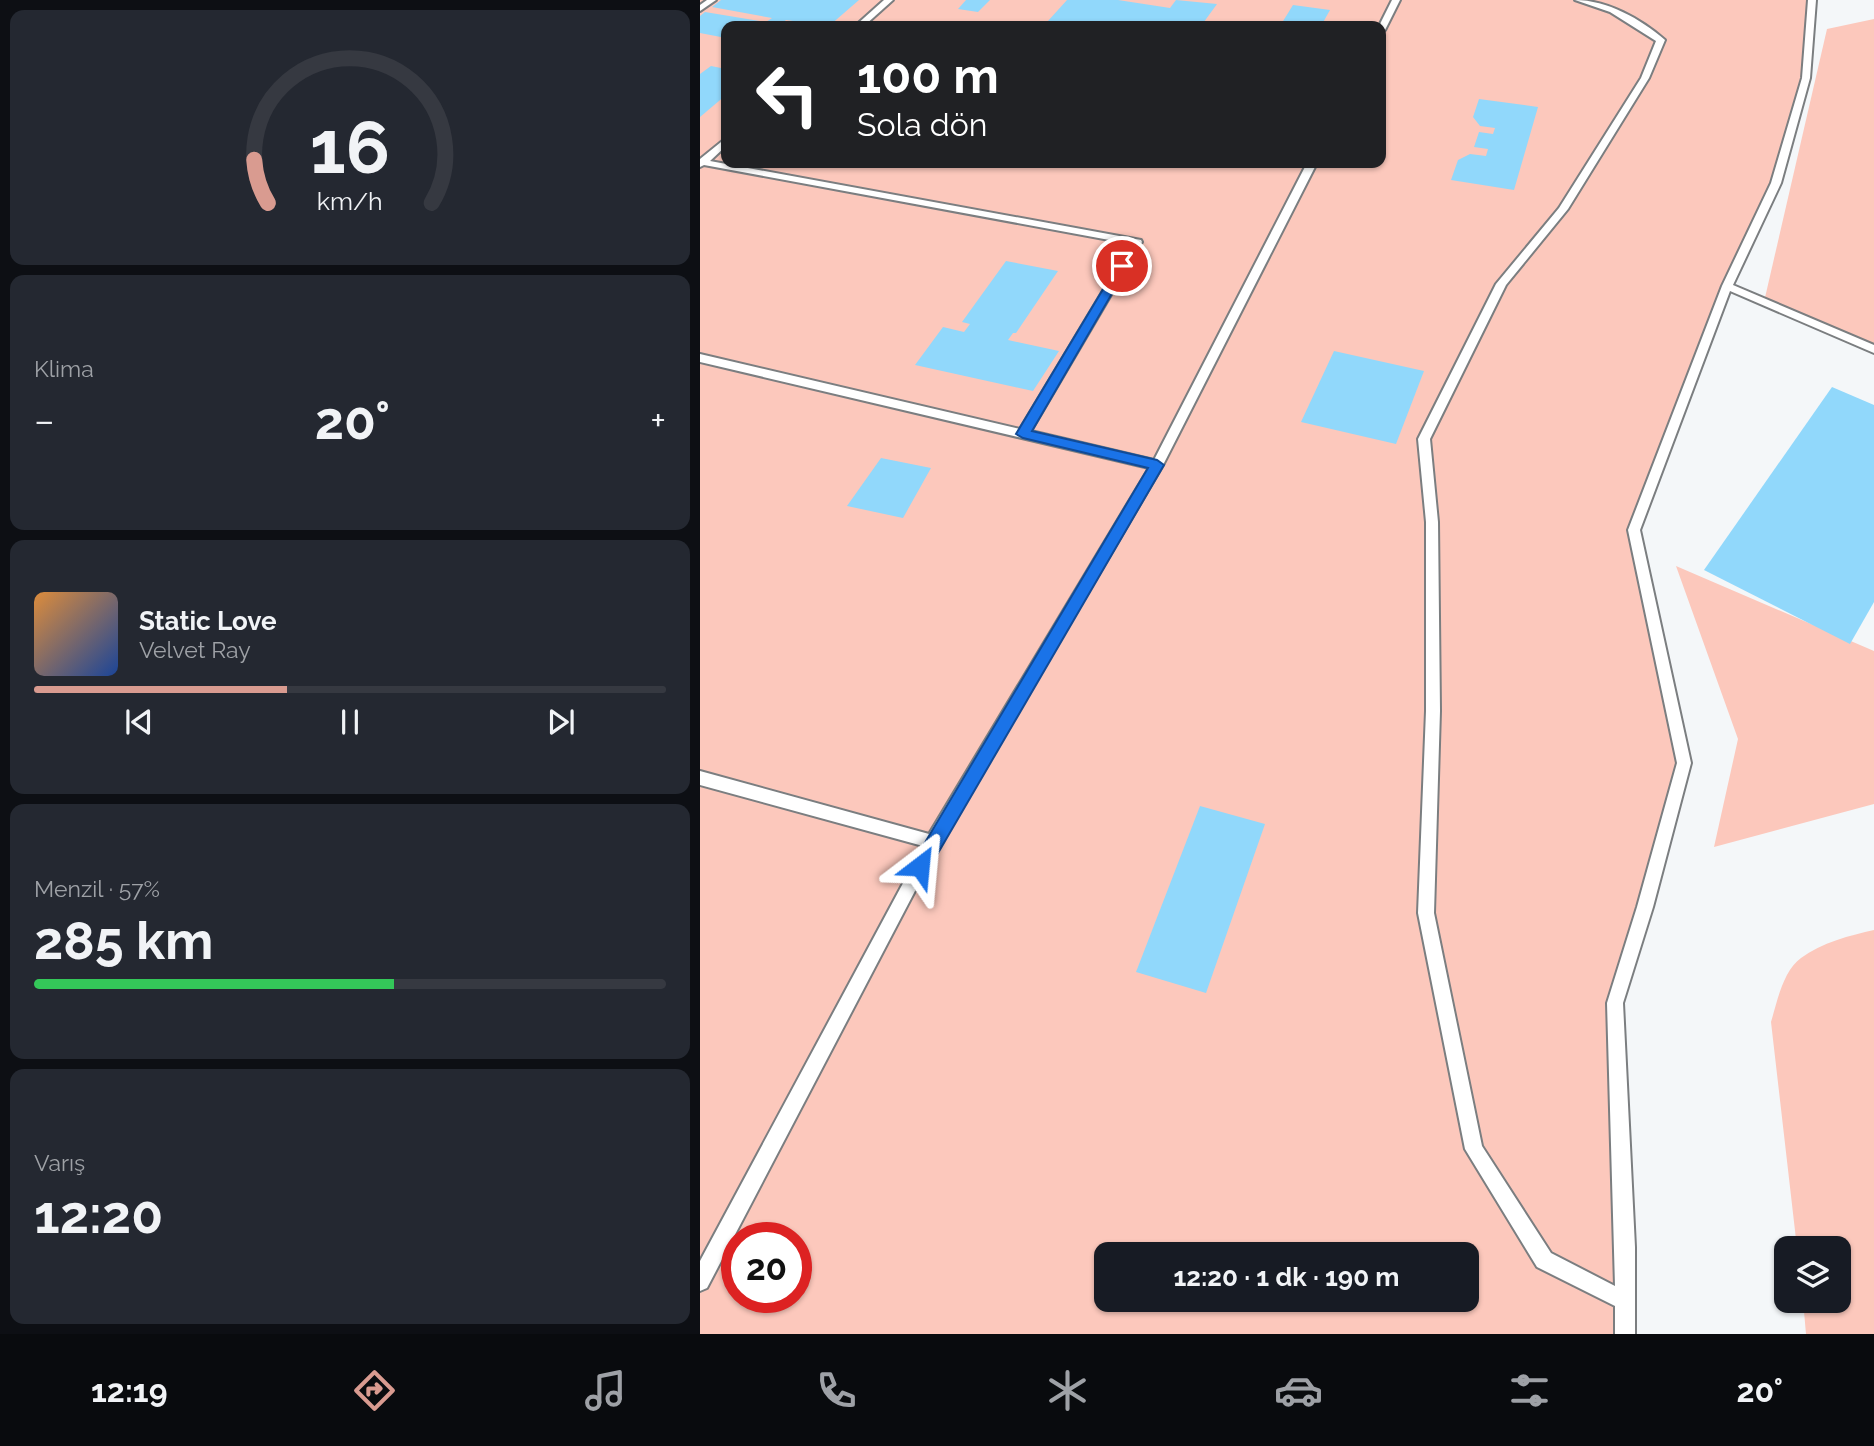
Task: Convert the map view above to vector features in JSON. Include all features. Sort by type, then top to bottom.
[{"type":"lane","points":[[700,9],[712,0]]},
{"type":"lane","points":[[865,21],[889,0]]},
{"type":"lane","points":[[1386,21],[1396,0]]},
{"type":"lane","points":[[1579,0],[1613,10],[1661,40],[1645,78],[1570,198],[1501,284],[1424,439],[1433,522],[1433,711],[1426,913],[1474,1149],[1544,1260],[1625,1301]]},
{"type":"lane","points":[[1625,1334],[1615,1003],[1646,907],[1684,763],[1634,530],[1727,286],[1776,183],[1806,78],[1812,0]]},
{"type":"lane","points":[[701,163],[721,145]]},
{"type":"lane","points":[[701,163],[721,167]]},
{"type":"lane","points":[[729,168],[1137,242],[1023,434]]},
{"type":"lane","points":[[700,1281],[933,842],[1157,465],[1309,168]]},
{"type":"lane","points":[[1727,286],[1874,349]]},
{"type":"lane","points":[[700,358],[1157,465]]},
{"type":"lane","points":[[700,778],[933,842]]},
{"type":"shaded area","points":[[700,0],[1812,0],[1806,78],[1776,183],[1727,286],[1634,529],[1684,763],[1615,1003],[1625,1334],[700,1334]]},
{"type":"shaded area","points":[[1874,19],[1874,349],[1764,302],[1827,29]]},
{"type":"shaded area","points":[[1676,566],[1874,651],[1874,804],[1714,847],[1738,739]]},
{"type":"shaded area","points":[[1874,930],[1874,1334],[1806,1334],[1804,1313],[1851,1313],[1851,1236],[1796,1236],[1771,1022],[1785,979],[1795,964],[1809,953],[1846,937]]},
{"type":"building","points":[[721,0],[859,0],[835,21],[768,21],[772,18],[712,7]]},
{"type":"building","points":[[966,0],[990,0],[978,12],[958,9]]},
{"type":"building","points":[[1067,0],[1118,0],[1170,8],[1176,0],[1217,4],[1205,21],[1048,21]]},
{"type":"building","points":[[1293,5],[1330,10],[1324,21],[1283,21]]},
{"type":"building","points":[[705,12],[760,21],[721,21],[721,37],[700,33],[700,16]]},
{"type":"building","points":[[711,66],[721,68],[721,99],[700,117],[700,74]]},
{"type":"building","points":[[1479,99],[1538,107],[1514,190],[1451,180],[1458,160],[1470,154],[1486,156],[1488,149],[1474,147],[1479,132],[1493,134],[1495,128],[1480,126],[1473,117]]},
{"type":"building","points":[[1006,261],[1058,271],[1016,333],[1008,340],[1059,351],[1033,391],[915,365],[943,327],[964,332],[970,324],[962,322]]},
{"type":"building","points":[[1334,351],[1424,371],[1396,444],[1301,422]]},
{"type":"building","points":[[1832,387],[1874,405],[1874,602],[1850,644],[1704,570]]},
{"type":"building","points":[[881,458],[931,468],[903,518],[847,506]]},
{"type":"building","points":[[1200,806],[1265,824],[1206,993],[1136,972]]},
{"type":"route","points":[[920,866],[1157,465],[1023,434],[1122,266]]}]
